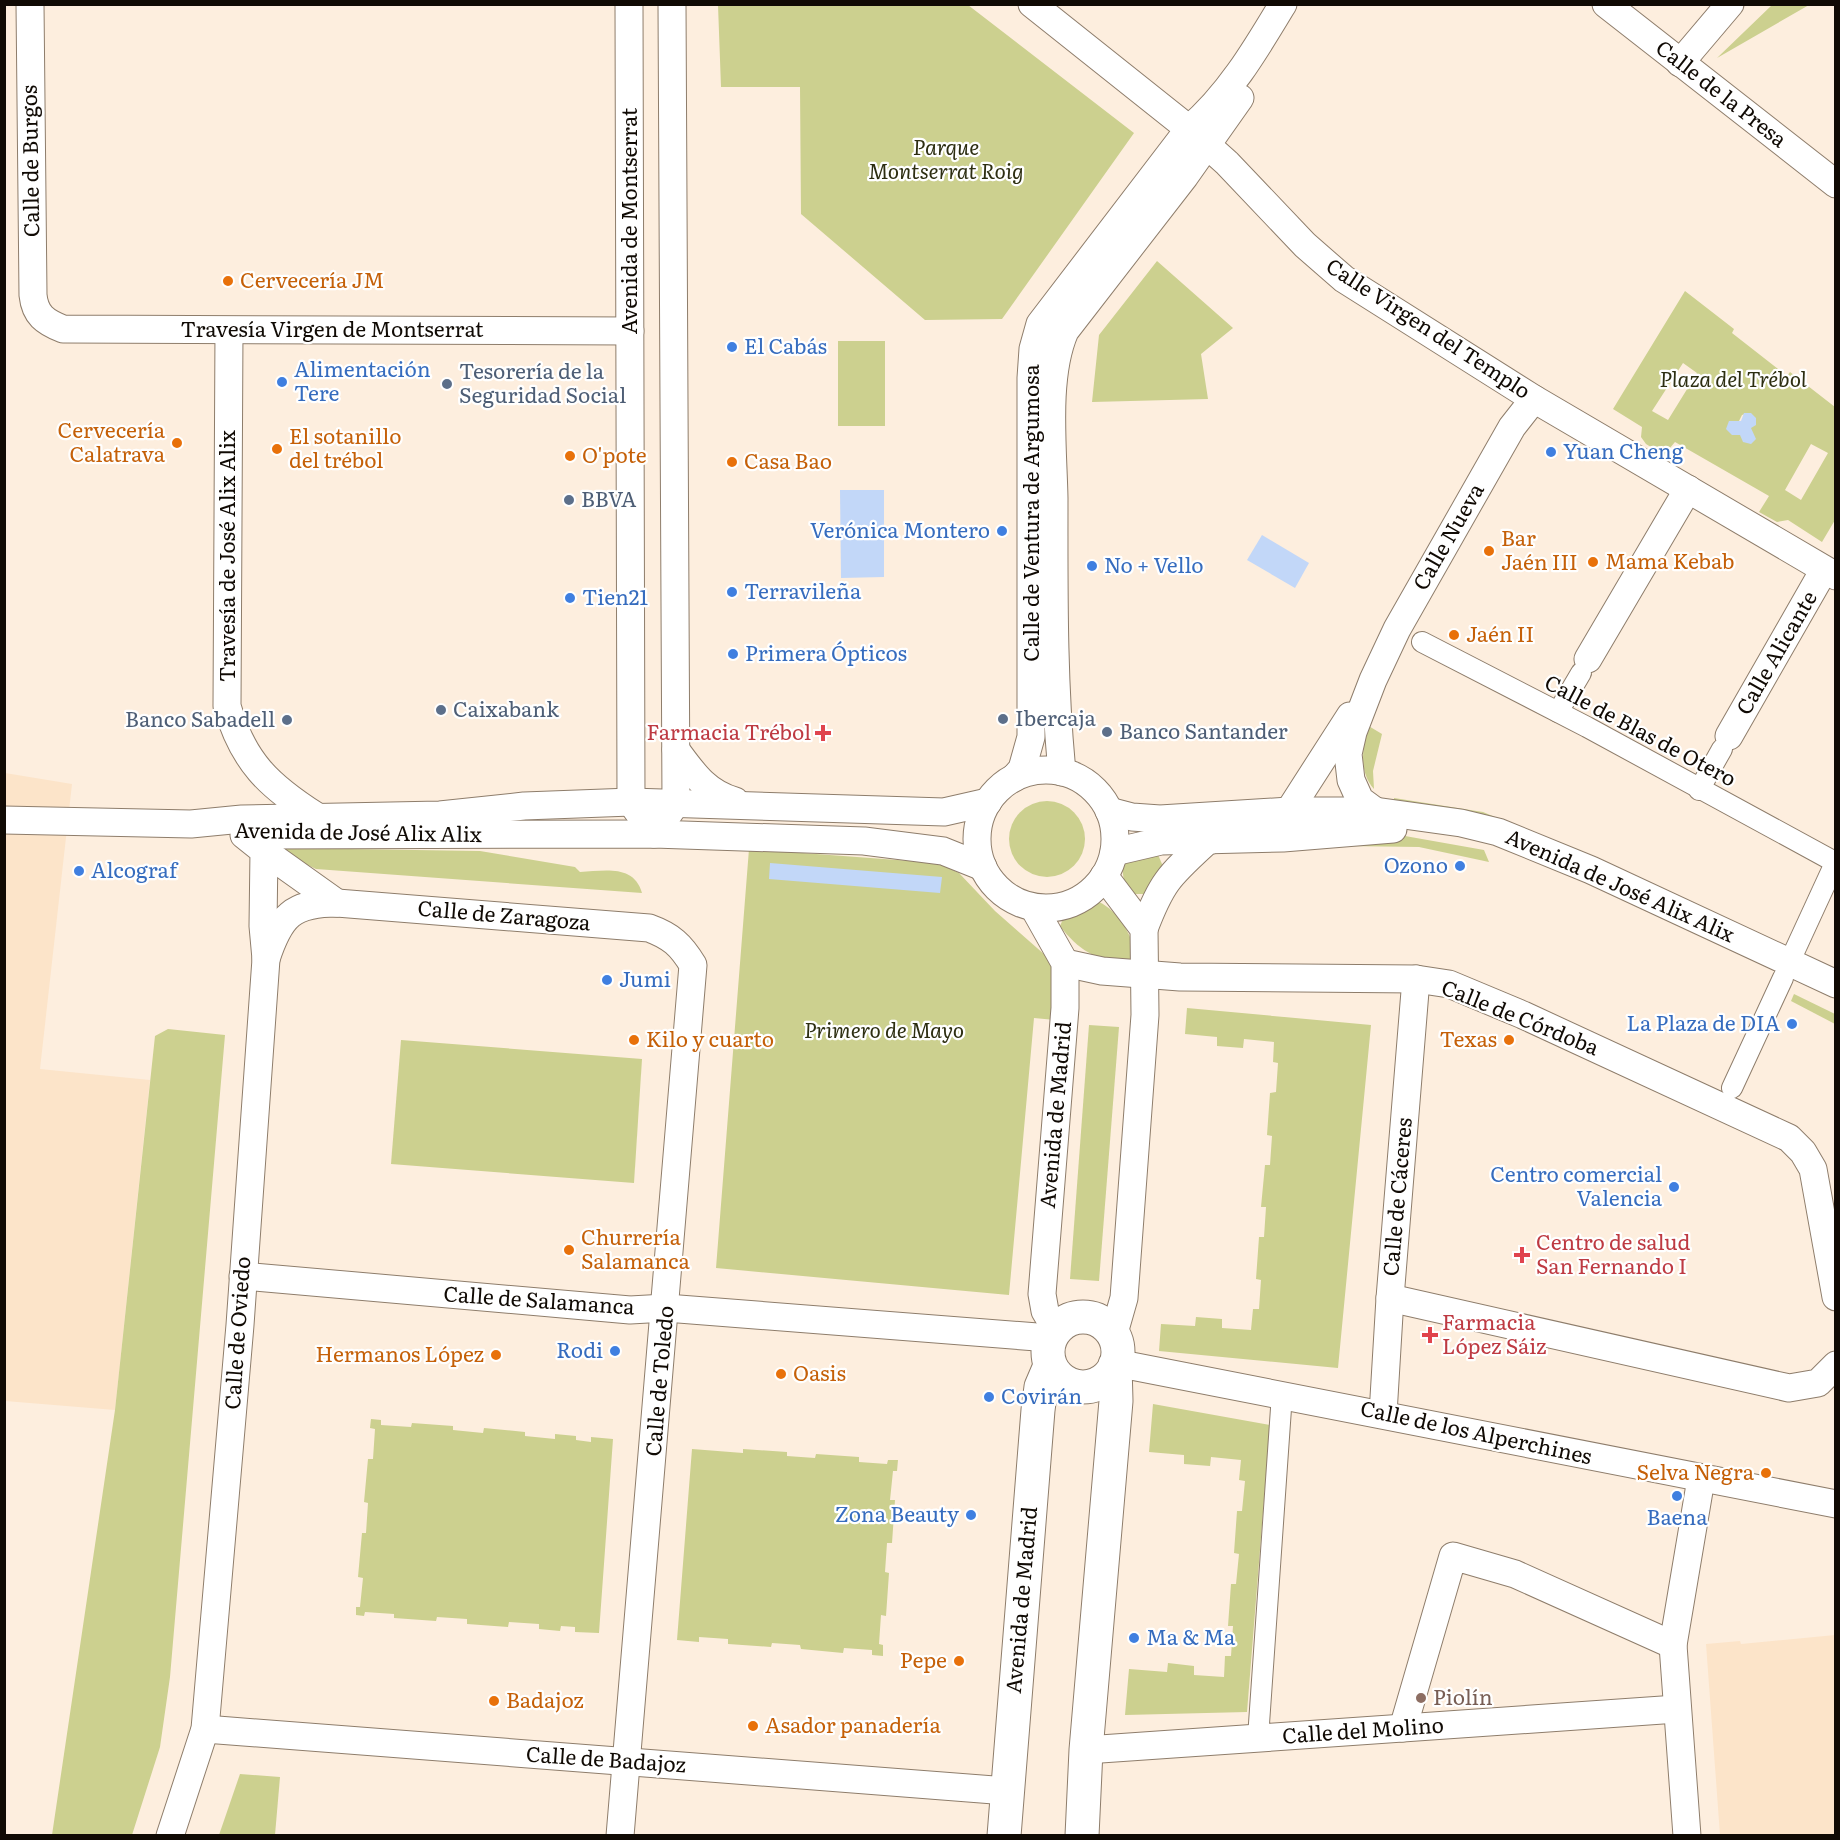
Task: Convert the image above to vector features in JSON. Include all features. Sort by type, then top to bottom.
[{"type":"street","name":"Calle de Burgos","points":[[30,4],[33,295],[39,315]]},
{"type":"street","name":"Avenida de Montserrat","points":[[629,4],[631,802]]},
{"type":"street","name":"Avenida de Montserrat","points":[[672,4],[676,803]]},
{"type":"street","name":"Calle Virgen del Templo","points":[[1032,4],[1198,137],[1227,163],[1305,244],[1344,279],[1534,399],[1830,573]]},
{"type":"street","name":"Calle de Ventura de Argumosa","points":[[1062,772],[1059,738],[1054,535],[1053,434],[1057,349],[1065,331],[1198,137],[1210,111],[1258,45],[1282,4]]},
{"type":"street","name":"Calle de Ventura de Argumosa","points":[[1015,777],[1022,769],[1031,737],[1033,349],[1040,324],[1198,137],[1273,54],[1303,4]]},
{"type":"street","name":"Calle de la Presa","points":[[1606,4],[1836,184]]},
{"type":"street","points":[[1680,63],[1730,4]]},
{"type":"street","name":"Travesía Virgen de Montserrat","points":[[39,315],[47,323],[63,329],[630,331]]},
{"type":"street","name":"Travesía de José Alix Alix","points":[[229,331],[227,706],[233,729],[247,756],[264,779],[316,816]]},
{"type":"street","name":"Calle Nueva","points":[[1375,812],[1360,800],[1351,780],[1348,754],[1353,732],[1373,680],[1397,629],[1449,536],[1512,427],[1534,399]]},
{"type":"street","points":[[1558,712],[1688,489]]},
{"type":"street","name":"Calle Alicante","points":[[1699,790],[1830,573]]},
{"type":"street","name":"Calle de Blas de Otero","points":[[1422,642],[1558,712],[1699,790],[1835,861],[1732,1088]]},
{"type":"street","name":"Calle Nueva","points":[[1224,839],[1268,825],[1289,811],[1373,680]]},
{"type":"street","name":"Avenida de José Alix Alix","points":[[676,750],[702,784],[720,797],[759,807]]},
{"type":"street","points":[[588,804],[619,782],[631,762]]},
{"type":"street","points":[[1041,770],[1062,772],[1095,790],[1109,811],[1115,831],[1114,852],[1104,876],[1084,897],[1062,907],[1034,908],[1020,904],[1002,892],[983,867],[977,844],[979,822],[988,802],[1015,777],[1041,770]]},
{"type":"street","name":"Avenida de José Alix Alix","points":[[191,824],[316,816],[440,815],[524,806],[631,802],[945,812],[988,802]]},
{"type":"street","points":[[631,802],[654,834],[676,803]]},
{"type":"street","name":"Avenida de José Alix Alix","points":[[1109,811],[1132,817],[1160,819],[1289,811],[1375,812],[1461,823],[1498,832],[1591,870],[1786,971],[1836,1003]]},
{"type":"street","points":[[4,820],[191,824]]},
{"type":"street","name":"Avenida de José Alix Alix","points":[[191,824],[254,843],[654,834],[895,844],[943,851],[983,867]]},
{"type":"street","name":"Avenida de José Alix Alix","points":[[1114,852],[1161,841],[1380,829],[1422,830],[1494,843],[1786,971],[1836,984]]},
{"type":"street","points":[[1082,1836],[1086,1750],[1115,1413],[1115,1354],[1124,1298],[1144,1027],[1144,929],[1158,892],[1172,873],[1224,839]]},
{"type":"street","points":[[254,843],[337,903]]},
{"type":"street","name":"Calle de Oviedo","points":[[170,1836],[205,1729],[243,1276],[266,958],[254,843]]},
{"type":"street","points":[[1104,876],[1144,929]]},
{"type":"street","name":"Calle de Zaragoza","points":[[266,958],[279,925],[294,910],[312,903],[337,903],[649,928],[669,935]]},
{"type":"street","name":"Avenida de Madrid","points":[[1004,1836],[1038,1410],[1041,1387],[1052,1344],[1042,1294],[1065,1008],[1065,963],[1034,908]]},
{"type":"street","name":"Calle de Toledo","points":[[620,1836],[693,965],[683,948],[669,935]]},
{"type":"street","name":"Calle de Córdoba","points":[[1065,963],[1102,971],[1145,975],[1416,979],[1449,984],[1523,1015],[1789,1138],[1803,1152],[1813,1169],[1836,1297]]},
{"type":"street","name":"Calle de Cáceres","points":[[1383,1414],[1416,979]]},
{"type":"street","name":"Calle de Salamanca","points":[[243,1276],[630,1310],[666,1308],[1052,1344]]},
{"type":"street","points":[[1390,1298],[1789,1388],[1818,1383],[1836,1365]]},
{"type":"street","points":[[1086,1317],[1101,1322],[1115,1354],[1101,1382],[1086,1387],[1065,1382],[1052,1344],[1070,1320],[1086,1317]]},
{"type":"street","name":"Calle de los Alperchines","points":[[1115,1354],[1282,1394],[1836,1504]]},
{"type":"street","points":[[1258,1738],[1282,1394]]},
{"type":"street","points":[[1687,1836],[1673,1645],[1701,1479]]},
{"type":"street","points":[[1403,1728],[1452,1556],[1515,1574],[1673,1645]]},
{"type":"street","name":"Calle del Molino","points":[[1086,1750],[1677,1709]]},
{"type":"street","name":"Calle de Badajoz","points":[[205,1729],[1007,1791]]},
{"type":"shaded area","points":[[5,773],[72,784],[40,1069],[150,1080],[115,1410],[5,1401]]},
{"type":"shaded area","points":[[1835,1635],[1835,1835],[1720,1835],[1706,1644],[1740,1641],[1741,1644]]},
{"type":"green space","name":"Parque Montserrat Roig","points":[[718,5],[968,5],[1134,133],[1002,319],[925,320],[801,214],[800,87],[721,87]]},
{"type":"green space","points":[[1772,5],[1809,5],[1717,58]]},
{"type":"green space","points":[[1157,261],[1233,328],[1201,354],[1208,399],[1092,402],[1099,335]]},
{"type":"green space","name":"Plaza del Trébol","points":[[1685,291],[1734,329],[1732,333],[1787,376],[1790,372],[1835,407],[1835,520],[1822,542],[1788,520],[1777,522],[1759,512],[1769,496],[1675,442],[1664,455],[1646,444],[1641,437],[1642,427],[1613,409]],"holes":[[[1683,363],[1697,373],[1668,420],[1652,411]],[[1748,413],[1751,428],[1732,435],[1742,415]],[[1811,444],[1828,453],[1801,500],[1785,490]]]},
{"type":"green space","points":[[838,341],[885,341],[885,426],[838,426]]},
{"type":"green space","points":[[1367,725],[1382,734],[1373,771],[1374,789],[1366,775],[1363,759]]},
{"type":"green space","points":[[1394,798],[1483,812],[1578,852],[1394,802]]},
{"type":"green space","points":[[1047,801],[1062,804],[1074,812],[1082,824],[1085,839],[1082,854],[1074,866],[1062,874],[1047,877],[1032,874],[1020,866],[1012,854],[1009,839],[1012,824],[1020,812],[1032,804]]},
{"type":"green space","points":[[1405,836],[1484,850],[1489,862],[1419,847],[1344,846],[1355,839]]},
{"type":"green space","points":[[285,848],[480,851],[575,867],[580,872],[617,871],[625,873],[638,884],[642,893],[316,869],[291,857]]},
{"type":"green space","name":"Primero de Mayo","points":[[749,849],[938,863],[959,873],[995,911],[1045,955],[1053,969],[1055,1020],[1034,1018],[1009,1295],[716,1268]]},
{"type":"green space","points":[[1156,850],[1165,871],[1144,894],[1135,894],[1124,882],[1122,866],[1133,858]]},
{"type":"green space","points":[[1099,902],[1118,917],[1127,930],[1135,953],[1130,961],[1109,960],[1091,954],[1082,949],[1060,926],[1064,917]]},
{"type":"green space","points":[[1794,994],[1835,1014],[1835,1024],[1791,1001]]},
{"type":"green space","points":[[1187,1008],[1371,1025],[1338,1368],[1159,1351],[1161,1324],[1195,1326],[1196,1317],[1222,1319],[1222,1328],[1251,1330],[1253,1309],[1259,1309],[1261,1280],[1256,1279],[1259,1237],[1264,1237],[1266,1207],[1261,1207],[1265,1165],[1270,1165],[1272,1136],[1267,1135],[1270,1093],[1276,1092],[1278,1063],[1273,1062],[1274,1042],[1244,1039],[1243,1048],[1217,1046],[1217,1037],[1185,1034]]},
{"type":"green space","points":[[1089,1025],[1119,1027],[1099,1281],[1070,1279]]},
{"type":"green space","points":[[168,1029],[225,1035],[170,1677],[160,1747],[132,1835],[52,1835],[115,1410],[155,1036]]},
{"type":"green space","points":[[401,1040],[642,1059],[634,1183],[391,1164]]},
{"type":"green space","points":[[1153,1404],[1270,1425],[1247,1712],[1125,1715],[1129,1669],[1167,1672],[1168,1663],[1194,1666],[1194,1675],[1224,1677],[1225,1656],[1231,1656],[1233,1626],[1228,1626],[1231,1584],[1236,1584],[1239,1554],[1234,1553],[1237,1511],[1242,1511],[1245,1481],[1239,1480],[1241,1460],[1211,1457],[1210,1466],[1184,1464],[1184,1455],[1149,1452]]},
{"type":"green space","points":[[371,1419],[381,1420],[381,1425],[411,1427],[412,1423],[453,1426],[453,1430],[483,1433],[484,1428],[525,1432],[525,1436],[555,1439],[555,1434],[576,1436],[576,1440],[591,1442],[591,1437],[613,1439],[599,1633],[575,1632],[575,1627],[561,1626],[560,1631],[539,1629],[539,1624],[509,1622],[508,1627],[467,1624],[467,1619],[437,1617],[436,1621],[394,1618],[394,1614],[365,1612],[364,1616],[356,1615],[356,1607],[360,1607],[363,1578],[358,1577],[362,1533],[366,1533],[368,1503],[364,1502],[368,1459],[373,1459],[375,1429],[370,1428]]},
{"type":"green space","points":[[692,1449],[743,1453],[743,1449],[787,1452],[787,1456],[815,1458],[816,1454],[859,1457],[859,1462],[887,1464],[888,1460],[898,1460],[897,1471],[893,1471],[890,1500],[895,1500],[892,1543],[887,1543],[885,1572],[889,1573],[886,1616],[881,1615],[879,1644],[883,1645],[883,1656],[872,1655],[872,1650],[844,1648],[843,1653],[801,1649],[800,1645],[772,1643],[771,1647],[728,1644],[728,1639],[699,1637],[699,1642],[677,1640]]},
{"type":"green space","points":[[240,1774],[280,1777],[275,1835],[219,1835]]},
{"type":"water","points":[[1744,413],[1751,413],[1756,418],[1756,425],[1751,428],[1756,439],[1751,444],[1743,442],[1740,435],[1732,435],[1726,429],[1729,421],[1741,421]]},
{"type":"water","points":[[840,490],[884,490],[884,577],[841,578]]},
{"type":"water","points":[[1262,535],[1309,563],[1295,588],[1247,560]]},
{"type":"water","points":[[770,863],[942,877],[940,893],[769,879]]},
{"type":"place","name":"Cervecería JM","points":[[228,281]]},
{"type":"place","name":"El Cabás","points":[[732,347]]},
{"type":"place","name":"Alimentación Tere","points":[[282,382]]},
{"type":"place","name":"Tesorería de la Seguridad Social","points":[[447,384]]},
{"type":"place","name":"Cervecería Calatrava","points":[[177,443]]},
{"type":"place","name":"El sotanillo del trébol","points":[[277,449]]},
{"type":"place","name":"Yuan Cheng","points":[[1551,452]]},
{"type":"place","name":"O'pote","points":[[570,456]]},
{"type":"place","name":"Casa Bao","points":[[732,462]]},
{"type":"place","name":"BBVA","points":[[569,500]]},
{"type":"place","name":"Verónica Montero","points":[[1002,531]]},
{"type":"place","name":"Bar Jaén III","points":[[1489,551]]},
{"type":"place","name":"Mama Kebab","points":[[1593,562]]},
{"type":"place","name":"No + Vello","points":[[1092,566]]},
{"type":"place","name":"Terravileña","points":[[732,592]]},
{"type":"place","name":"Tien21","points":[[570,598]]},
{"type":"place","name":"Jaén II","points":[[1454,635]]},
{"type":"place","name":"Primera Ópticos","points":[[733,654]]},
{"type":"place","name":"Caixabank","points":[[441,710]]},
{"type":"place","name":"Ibercaja","points":[[1003,719]]},
{"type":"place","name":"Banco Sabadell","points":[[287,720]]},
{"type":"place","name":"Banco Santander","points":[[1107,732]]},
{"type":"place","name":"Farmacia Trébol","points":[[823,733]]},
{"type":"place","name":"Ozono","points":[[1460,866]]},
{"type":"place","name":"Alcograf","points":[[79,871]]},
{"type":"place","name":"Jumi","points":[[607,980]]},
{"type":"place","name":"La Plaza de DIA","points":[[1792,1024]]},
{"type":"place","name":"Kilo y cuarto","points":[[634,1040]]},
{"type":"place","name":"Texas","points":[[1509,1040]]},
{"type":"place","name":"Centro comercial Valencia","points":[[1674,1187]]},
{"type":"place","name":"Churrería Salamanca","points":[[569,1250]]},
{"type":"place","name":"Centro de salud San Fernando I","points":[[1522,1255]]},
{"type":"place","name":"Farmacia López Sáiz","points":[[1430,1335]]},
{"type":"place","name":"Rodi","points":[[615,1351]]},
{"type":"place","name":"Hermanos López","points":[[496,1355]]},
{"type":"place","name":"Oasis","points":[[781,1374]]},
{"type":"place","name":"Covirán","points":[[989,1397]]},
{"type":"place","name":"Selva Negra","points":[[1766,1473]]},
{"type":"place","name":"Baena","points":[[1677,1496]]},
{"type":"place","name":"Zona Beauty","points":[[971,1515]]},
{"type":"place","name":"Ma & Ma","points":[[1134,1638]]},
{"type":"place","name":"Pepe","points":[[959,1661]]},
{"type":"place","name":"Piolín","points":[[1421,1698]]},
{"type":"place","name":"Badajoz","points":[[494,1701]]},
{"type":"place","name":"Asador panadería","points":[[753,1726]]}]
